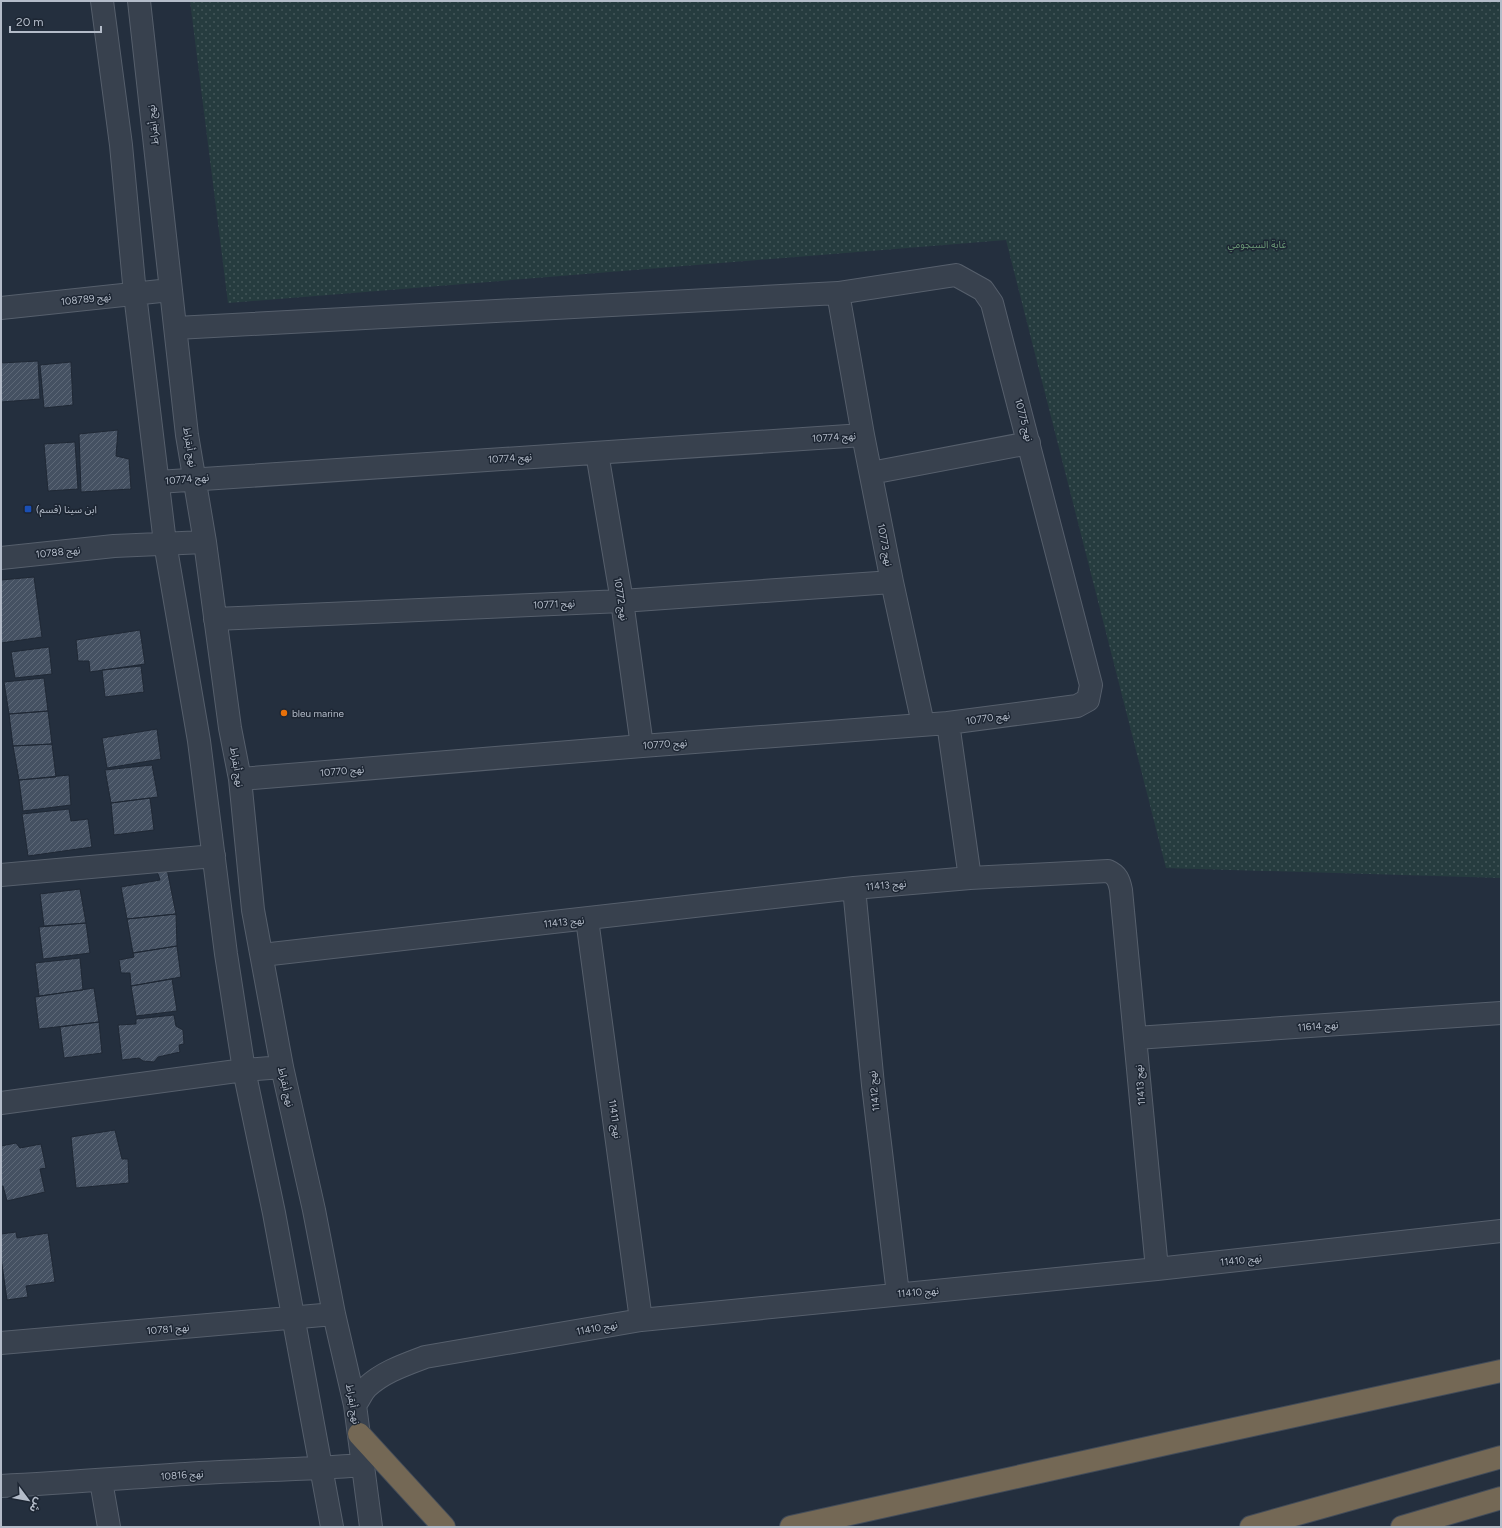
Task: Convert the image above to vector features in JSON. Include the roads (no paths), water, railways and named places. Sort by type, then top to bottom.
[{"type":"highway","points":[[791,1527],[1170,1443],[1501,1372]]},
{"type":"highway","points":[[358,1434],[444,1527]]},
{"type":"highway","points":[[1251,1527],[1501,1457]]},
{"type":"highway","points":[[1402,1527],[1501,1498]]},
{"type":"street","points":[[102,1],[121,145],[135,294],[158,482],[166,543],[199,741],[226,954],[244,1070],[274,1213],[332,1527]]},
{"type":"street","name":"نهج أبقراط","points":[[139,1],[187,435],[205,542],[232,736],[240,779],[253,910],[282,1067],[312,1202],[334,1314],[355,1405],[371,1527]]},
{"type":"street","name":"نهج 10775","points":[[176,328],[838,292],[956,275],[983,290],[992,303],[1030,443],[1091,685],[1088,700]]},
{"type":"street","name":"نهج 108789","points":[[1,308],[170,290]]},
{"type":"street","name":"نهج 10773","points":[[838,292],[863,434],[892,582],[923,724]]},
{"type":"street","name":"نهج 10774","points":[[158,482],[195,478],[597,453],[863,434]]},
{"type":"street","points":[[871,473],[1030,443]]},
{"type":"street","name":"نهج 10772","points":[[597,453],[622,601],[642,746]]},
{"type":"street","name":"نهج 10788","points":[[1,558],[114,546],[205,542]]},
{"type":"street","name":"نهج 10771","points":[[215,618],[622,601],[892,582]]},
{"type":"street","name":"نهج 10770","points":[[240,779],[948,723],[1077,706],[1088,700]]},
{"type":"street","points":[[948,723],[970,878]]},
{"type":"street","points":[[199,741],[232,736]]},
{"type":"street","points":[[1,875],[214,856]]},
{"type":"street","name":"نهج 11413","points":[[262,955],[854,888],[970,878],[1108,871],[1116,875],[1121,890],[1157,1269]]},
{"type":"street","name":"نهج 11412","points":[[854,888],[873,1085],[898,1294]]},
{"type":"street","name":"نهج 11411","points":[[587,919],[640,1320]]},
{"type":"street","name":"نهج 11614","points":[[1136,1038],[1501,1013]]},
{"type":"street","points":[[1,1103],[244,1070],[282,1067]]},
{"type":"street","name":"نهج 11410","points":[[355,1405],[366,1388],[379,1378],[397,1367],[425,1357],[640,1320],[1157,1269],[1501,1231]]},
{"type":"street","name":"نهج 10781","points":[[1,1343],[334,1314]]},
{"type":"street","name":"نهج 10816","points":[[1,1486],[362,1465]]},
{"type":"street","points":[[101,1481],[109,1527]]},
{"type":"place","name":"(ابن سينا (قسم","points":[[28,509]]},
{"type":"place","name":"bleu marine","points":[[284,713]]},
{"type":"park label","name":"غابة السيجومي","points":[[1257,244]]}]
